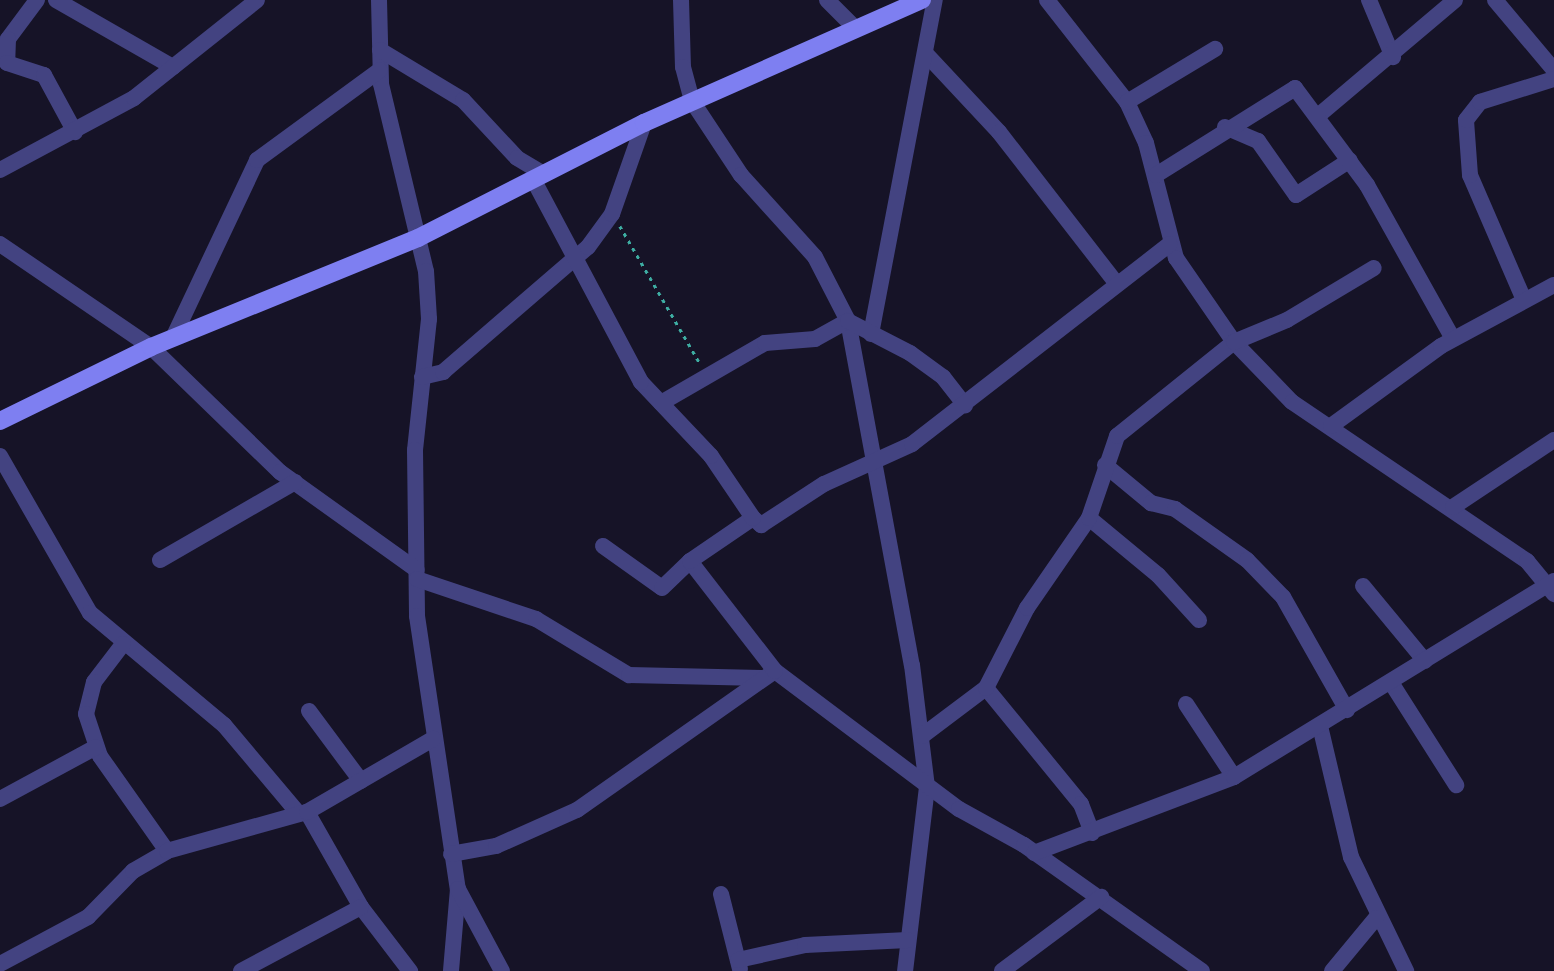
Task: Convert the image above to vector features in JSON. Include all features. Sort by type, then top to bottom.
[{"type":"street","points":[[37,0],[8,39],[7,63],[44,75],[75,132]]},
{"type":"street","points":[[56,0],[173,67]]},
{"type":"street","points":[[0,170],[75,132],[173,67],[257,0]]},
{"type":"street","points":[[379,0],[380,70],[418,238],[429,319],[415,450],[417,574],[433,738],[458,889],[451,971]]},
{"type":"street","points":[[681,0],[683,67],[692,101],[741,176],[815,257],[848,321],[922,736],[927,787],[905,971]]},
{"type":"street","points":[[827,0],[856,29]]},
{"type":"street","points":[[0,421],[151,347],[418,238],[644,123],[922,0]]},
{"type":"street","points":[[871,334],[927,55],[934,0]]},
{"type":"street","points":[[1034,853],[1234,777],[1552,586],[1453,508],[1292,402],[1234,342],[1170,244],[1156,175],[1127,102],[1047,0]]},
{"type":"street","points":[[1369,0],[1393,57]]},
{"type":"street","points":[[1319,115],[1393,57],[1455,0]]},
{"type":"street","points":[[1495,0],[1554,70]]},
{"type":"street","points":[[1127,102],[1215,49]]},
{"type":"street","points":[[380,50],[463,100],[517,158],[532,180],[572,262],[641,382],[711,456],[753,518],[761,525],[824,484],[873,467],[965,405],[1170,244]]},
{"type":"street","points":[[927,55],[999,132],[1117,284]]},
{"type":"street","points":[[173,338],[257,160],[380,70]]},
{"type":"street","points":[[1524,300],[1469,175],[1465,120],[1480,102],[1554,79]]},
{"type":"street","points":[[1156,175],[1225,127],[1295,88],[1319,115],[1350,160],[1453,339]]},
{"type":"street","points":[[422,377],[443,372],[572,262],[612,214],[644,123]]},
{"type":"street","points":[[1225,127],[1258,141],[1296,195],[1350,160]]},
{"type":"street","points":[[517,158],[532,180]]},
{"type":"street","points":[[0,244],[151,347],[295,481],[417,574],[536,619],[629,675],[768,674]]},
{"type":"street","points":[[922,736],[986,688],[1027,608],[1088,518],[1117,436],[1234,342],[1287,320],[1374,268]]},
{"type":"street","points":[[1331,426],[1453,339],[1554,285]]},
{"type":"street","points":[[848,321],[943,377],[965,405]]},
{"type":"street","points":[[661,403],[706,374],[765,343],[815,339],[848,321]]},
{"type":"street","points":[[1453,508],[1554,440]]},
{"type":"street","points":[[0,456],[90,613],[123,644],[224,725],[303,813],[361,907],[410,971]]},
{"type":"street","points":[[1105,464],[1151,503],[1175,509],[1247,560],[1283,597],[1347,710]]},
{"type":"street","points":[[160,560],[295,481]]},
{"type":"street","points":[[603,546],[662,588],[690,561],[753,518]]},
{"type":"street","points":[[1088,518],[1158,575],[1199,620]]},
{"type":"street","points":[[690,561],[768,674],[927,787],[1101,897],[1202,971]]},
{"type":"street","points":[[1363,586],[1425,661]]},
{"type":"street","points":[[123,644],[87,701],[96,747],[167,851]]},
{"type":"street","points":[[451,854],[496,846],[577,810],[768,674]]},
{"type":"street","points":[[1392,684],[1456,785]]},
{"type":"street","points":[[986,688],[1081,804],[1092,832]]},
{"type":"street","points":[[1186,704],[1234,777]]},
{"type":"street","points":[[309,711],[361,781]]},
{"type":"street","points":[[1320,726],[1343,831],[1376,918],[1406,971]]},
{"type":"street","points":[[0,964],[88,917],[133,871],[167,851],[303,813],[433,738]]},
{"type":"street","points":[[0,799],[96,747]]},
{"type":"street","points":[[458,889],[502,971]]},
{"type":"street","points":[[721,894],[739,966],[805,945],[908,940]]},
{"type":"street","points":[[1002,971],[1101,897]]},
{"type":"street","points":[[241,971],[361,907]]},
{"type":"street","points":[[1332,971],[1376,918]]},
{"type":"path","points":[[612,214],[706,374]]}]
